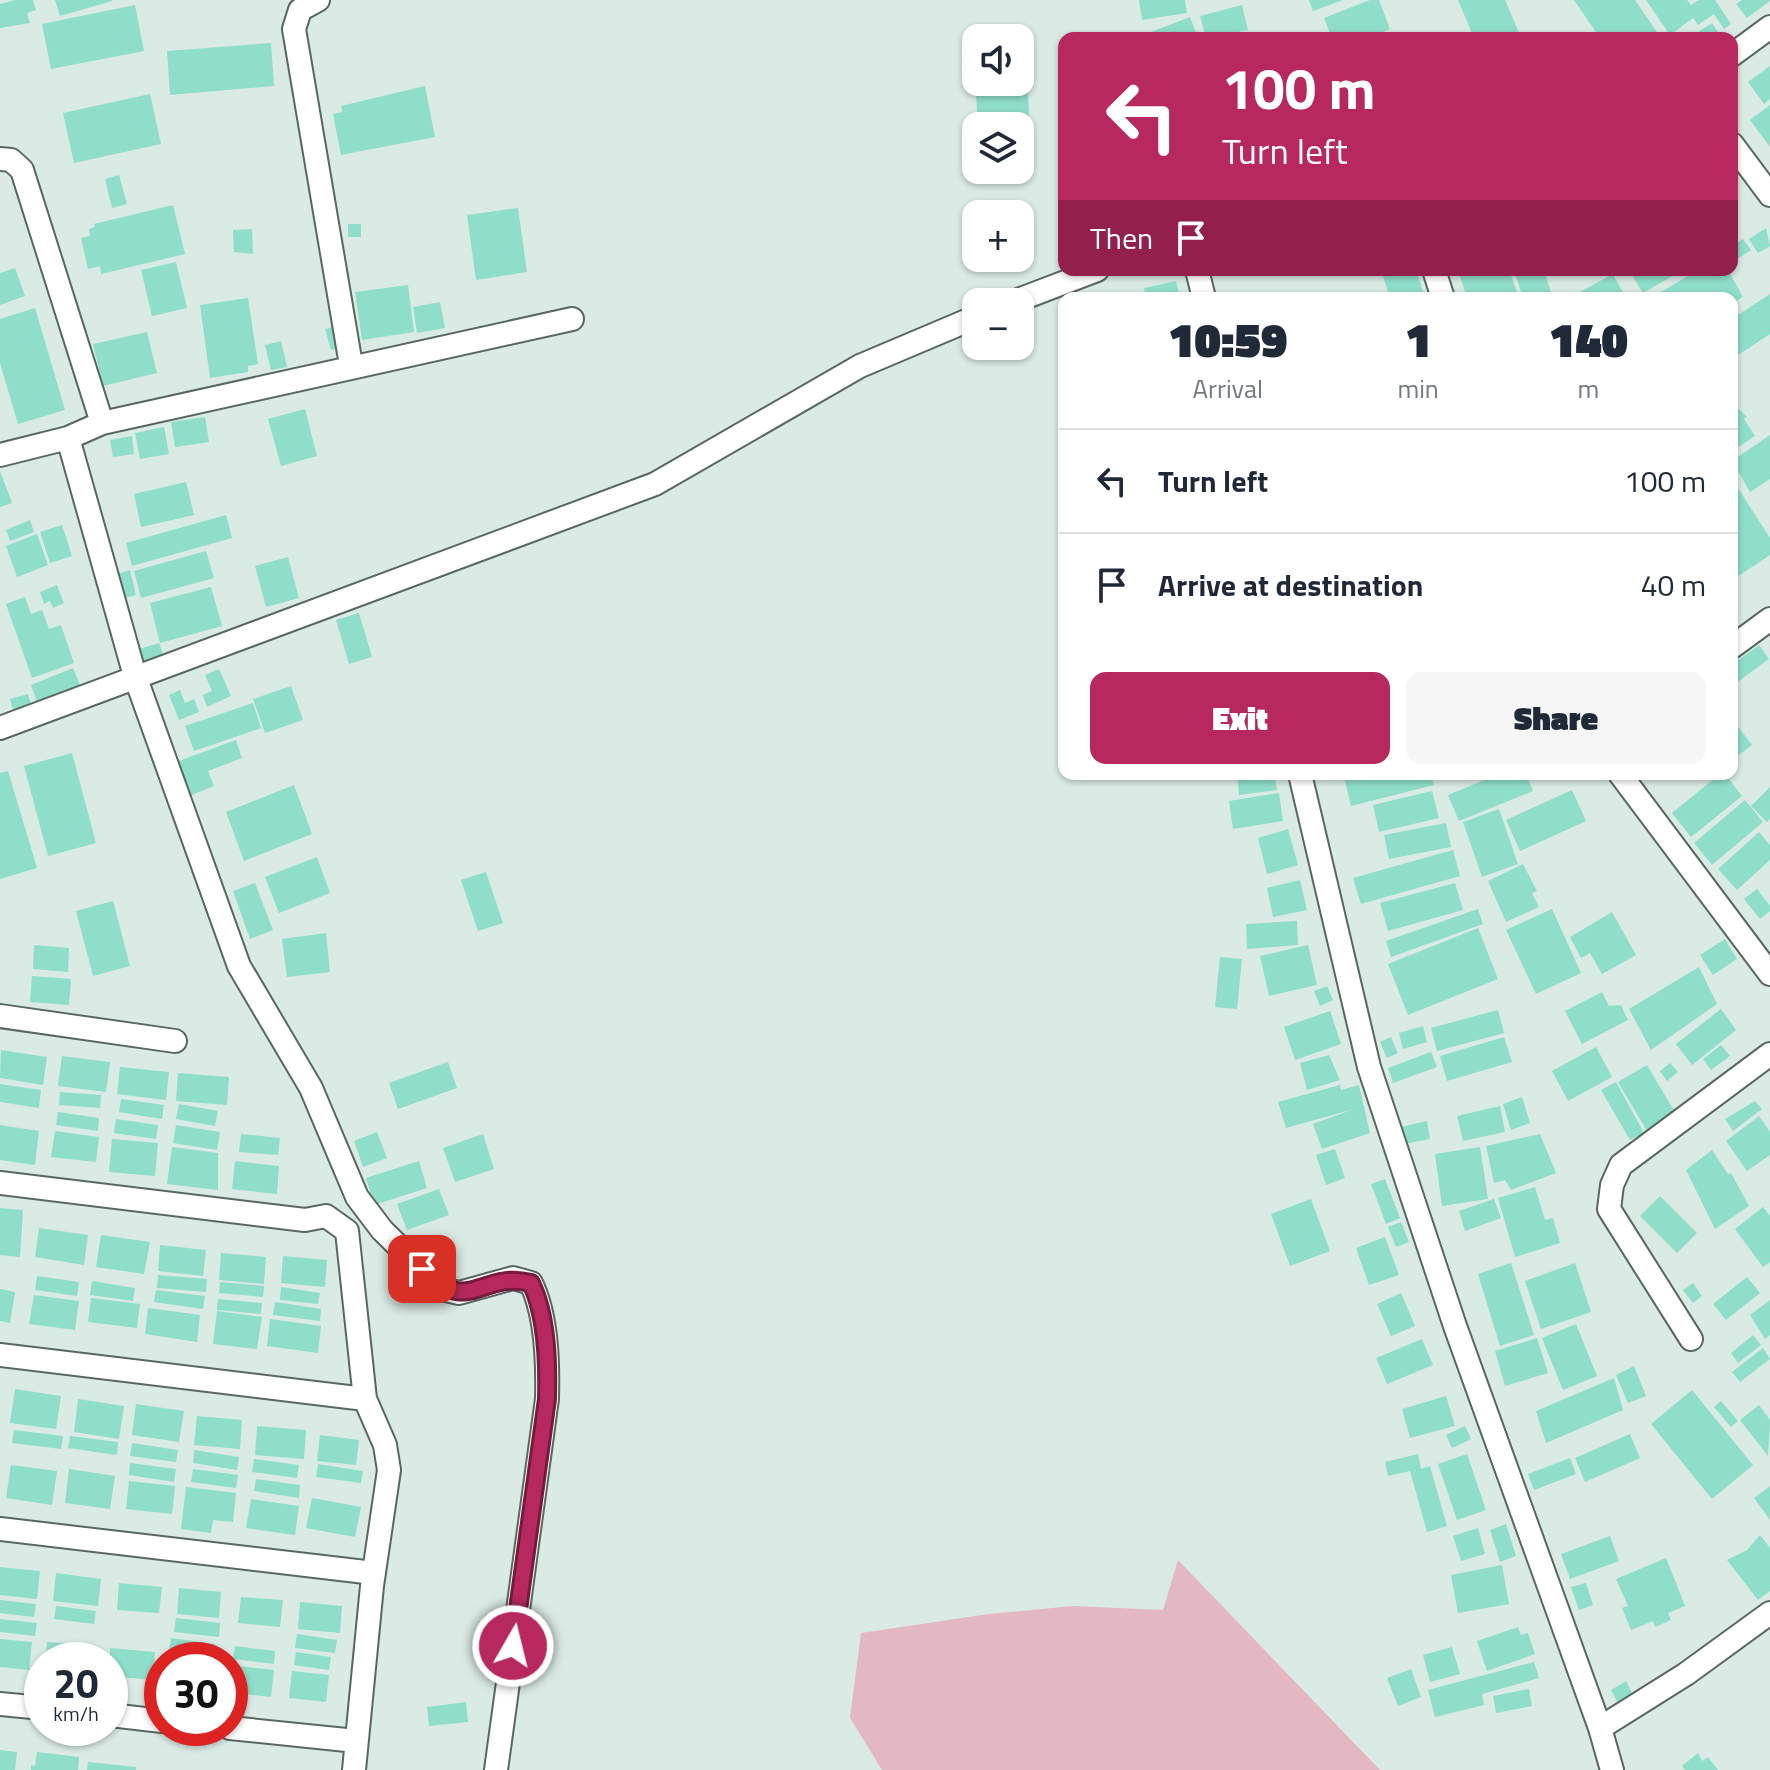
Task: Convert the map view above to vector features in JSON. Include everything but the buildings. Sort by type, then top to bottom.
[{"type":"street","points":[[318,0],[300,10],[294,29],[351,365]]},
{"type":"street","points":[[1738,51],[1770,27]]},
{"type":"street","points":[[1738,152],[1770,195]]},
{"type":"street","points":[[0,159],[11,160],[22,170],[102,423]]},
{"type":"street","points":[[1034,294],[1081,276]]},
{"type":"street","points":[[0,455],[68,438],[102,423],[351,365],[572,319]]},
{"type":"street","points":[[0,728],[563,521],[655,484],[860,366],[962,323]]},
{"type":"street","points":[[68,438],[135,676],[239,966],[311,1088],[357,1197],[382,1230],[442,1289],[459,1293],[513,1278],[531,1283],[538,1297],[548,1369],[547,1399],[496,1770]]},
{"type":"street","points":[[1738,643],[1770,619]]},
{"type":"street","points":[[1301,780],[1369,1067],[1455,1326],[1600,1728],[1612,1770]]},
{"type":"street","points":[[1624,780],[1770,974]]},
{"type":"street","points":[[0,1016],[175,1041]]},
{"type":"street","points":[[1691,1339],[1609,1209],[1612,1185],[1621,1165],[1770,1054]]},
{"type":"street","points":[[0,1183],[305,1220],[326,1216],[347,1231],[352,1255],[365,1399],[385,1445],[389,1470],[374,1573],[354,1770]]},
{"type":"street","points":[[0,1355],[365,1399]]},
{"type":"street","points":[[0,1529],[374,1573]]},
{"type":"street","points":[[1600,1728],[1686,1674],[1770,1613]]},
{"type":"street","points":[[0,1704],[24,1706]]},
{"type":"street","points":[[248,1730],[356,1741]]},
{"type":"shaded area","points":[[1178,1560],[1380,1770],[882,1770],[850,1718],[861,1633],[989,1614],[1073,1606],[1163,1610]]},
{"type":"route","points":[[422,1269],[442,1289],[459,1293],[513,1278],[531,1283],[538,1297],[548,1369],[547,1399],[513,1646]]}]
